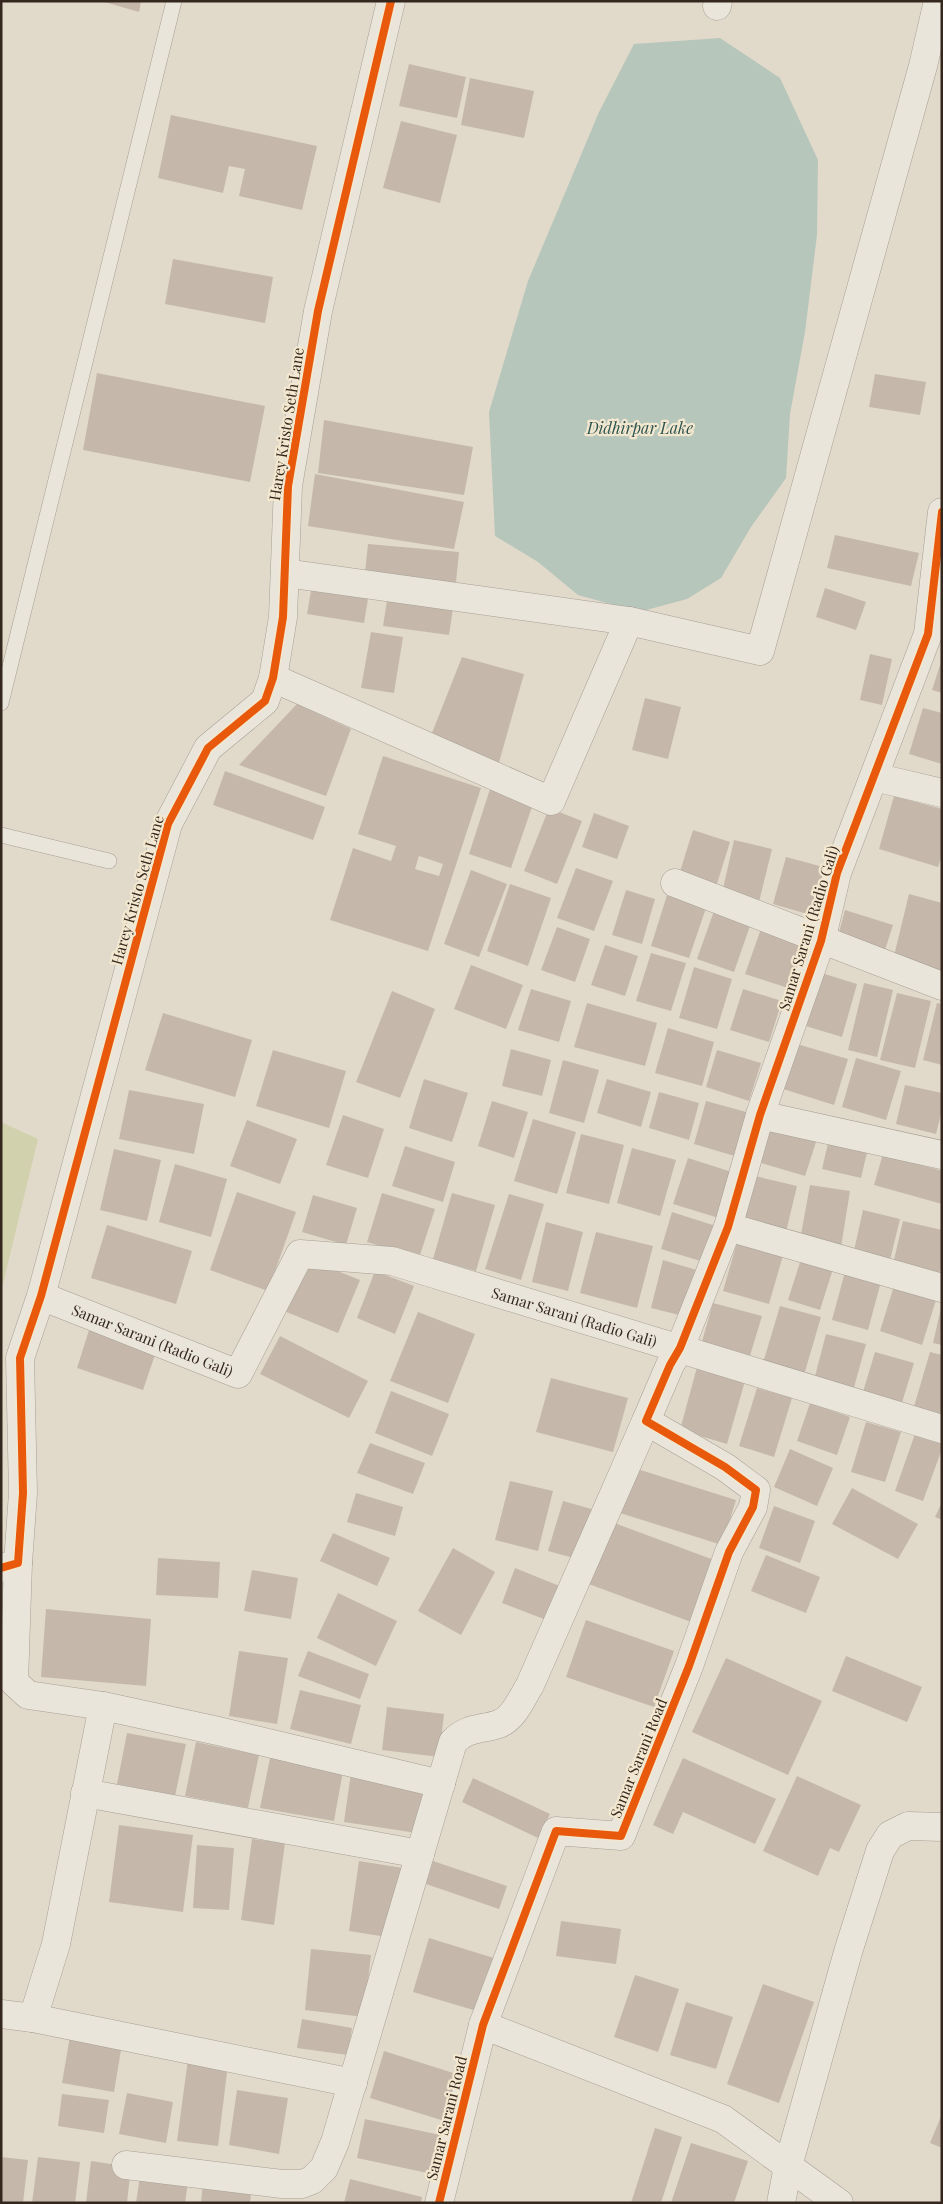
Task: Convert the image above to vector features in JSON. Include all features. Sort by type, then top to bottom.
[{"type":"street","name":"Harey Kristo Seth Lane","points":[[391,1],[318,311],[288,486],[283,617],[273,678],[265,701],[208,748],[168,824],[41,1296],[20,1358],[24,1493],[9,1565],[14,1682],[28,1695],[103,1706],[218,1730],[441,1784]]},
{"type":"street","points":[[285,573],[629,621],[760,651],[923,66],[938,1]]},
{"type":"street","name":"Samar Sarani (Radio Gali)","points":[[41,1296],[238,1374],[300,1254],[392,1260],[680,1348],[728,1228],[760,1115],[821,941],[837,873],[928,634],[942,512]]},
{"type":"street","points":[[273,678],[551,802],[629,621]]},
{"type":"street","points":[[874,777],[942,793]]},
{"type":"street","points":[[675,883],[821,941],[942,986]]},
{"type":"street","points":[[760,1115],[942,1156]]},
{"type":"street","points":[[728,1228],[942,1288]]},
{"type":"street","points":[[126,2165],[282,2184],[302,2184],[312,2180],[324,2168],[335,2142],[353,2083],[453,1742],[460,1734],[472,1729],[500,1723],[511,1715],[530,1685],[670,1365],[680,1348],[942,1429]]},
{"type":"street","name":"Samar Sarani Road","points":[[439,2203],[483,2025],[556,1831],[621,1836],[689,1666],[729,1552],[753,1507],[756,1490],[725,1467],[646,1421]]},
{"type":"street","points":[[33,2018],[56,1944],[103,1706]]},
{"type":"street","points":[[85,1793],[420,1854]]},
{"type":"street","points":[[782,2203],[788,2166],[848,1952],[880,1851],[890,1835],[908,1826],[942,1827]]},
{"type":"street","points":[[1,2014],[33,2018],[353,2083]]},
{"type":"street","points":[[483,2025],[723,2119],[839,2203]]},
{"type":"lane","points":[[1,703],[174,1]]},
{"type":"lane","points":[[1,835],[109,861]]},
{"type":"green space","points":[[1,1122],[38,1139],[1,1292]]},
{"type":"water","name":"Didhirpar Lake","points":[[720,38],[780,78],[818,160],[817,235],[805,332],[790,414],[786,478],[751,527],[721,578],[687,599],[639,612],[578,595],[538,562],[495,536],[489,412],[528,281],[599,112],[634,44]]},
{"type":"building","points":[[101,1],[141,1],[139,12]]},
{"type":"building","points":[[409,64],[466,77],[457,118],[399,106]]},
{"type":"building","points":[[470,78],[534,91],[524,138],[461,125]]},
{"type":"building","points":[[171,115],[317,146],[302,210],[239,196],[245,169],[229,166],[223,193],[158,178]]},
{"type":"building","points":[[401,121],[457,135],[440,203],[383,188]]},
{"type":"building","points":[[173,259],[273,277],[265,323],[165,304]]},
{"type":"building","points":[[97,373],[265,406],[250,482],[83,450]]},
{"type":"building","points":[[875,374],[926,382],[920,415],[869,407]]},
{"type":"building","points":[[324,420],[473,447],[464,495],[318,473]]},
{"type":"building","points":[[315,474],[464,502],[454,549],[308,526]]},
{"type":"building","points":[[835,535],[919,553],[911,586],[827,568]]},
{"type":"building","points":[[368,544],[459,552],[455,592],[364,582]]},
{"type":"building","points":[[312,585],[369,593],[364,623],[307,614]]},
{"type":"building","points":[[825,588],[866,602],[856,630],[816,617]]},
{"type":"building","points":[[388,594],[454,602],[449,635],[383,626]]},
{"type":"building","points":[[371,632],[403,637],[394,693],[361,688]]},
{"type":"building","points":[[870,654],[892,659],[882,705],[860,700]]},
{"type":"building","points":[[462,657],[524,674],[498,766],[430,738]]},
{"type":"building","points":[[942,659],[942,693],[932,690]]},
{"type":"building","points":[[645,698],[681,707],[668,759],[632,750]]},
{"type":"building","points":[[297,704],[351,729],[326,796],[239,765]]},
{"type":"building","points":[[923,708],[942,713],[942,764],[909,754]]},
{"type":"building","points":[[383,756],[481,788],[428,951],[330,920],[353,848],[391,861],[396,846],[358,834]],"holes":[[[419,856],[443,864],[439,876],[415,869]]]},
{"type":"building","points":[[225,771],[325,807],[313,840],[213,805]]},
{"type":"building","points":[[490,789],[533,804],[511,868],[469,854]]},
{"type":"building","points":[[894,796],[942,809],[942,855],[938,867],[879,849]]},
{"type":"building","points":[[549,808],[582,821],[557,884],[524,871]]},
{"type":"building","points":[[594,813],[629,826],[617,859],[582,847]]},
{"type":"building","points":[[693,830],[730,842],[715,890],[678,878]]},
{"type":"building","points":[[734,840],[772,849],[759,902],[722,893]]},
{"type":"building","points":[[786,857],[827,868],[814,916],[773,904]]},
{"type":"building","points":[[576,868],[613,881],[594,931],[557,918]]},
{"type":"building","points":[[471,870],[507,884],[479,957],[444,944]]},
{"type":"building","points":[[510,884],[551,898],[528,966],[487,951]]},
{"type":"building","points":[[626,890],[655,899],[642,944],[612,935]]},
{"type":"building","points":[[909,894],[942,903],[942,971],[893,960]]},
{"type":"building","points":[[667,895],[706,908],[689,958],[651,946]]},
{"type":"building","points":[[845,910],[893,925],[885,950],[838,936]]},
{"type":"building","points":[[714,911],[751,923],[734,972],[697,959]]},
{"type":"building","points":[[763,923],[805,937],[788,988],[745,974]]},
{"type":"building","points":[[557,927],[590,939],[575,982],[541,970]]},
{"type":"building","points":[[605,945],[638,956],[625,996],[591,985]]},
{"type":"building","points":[[651,953],[686,963],[671,1011],[636,1001]]},
{"type":"building","points":[[471,965],[523,985],[506,1029],[454,1009]]},
{"type":"building","points":[[694,967],[732,979],[717,1029],[679,1018]]},
{"type":"building","points":[[815,971],[857,984],[842,1037],[799,1024]]},
{"type":"building","points":[[864,983],[893,990],[877,1057],[848,1050]]},
{"type":"building","points":[[531,989],[571,1001],[559,1042],[518,1030]]},
{"type":"building","points":[[743,989],[782,1001],[769,1042],[730,1030]]},
{"type":"building","points":[[392,991],[435,1009],[400,1098],[356,1082]]},
{"type":"building","points":[[897,993],[931,1001],[915,1068],[880,1060]]},
{"type":"building","points":[[587,1003],[657,1023],[645,1066],[574,1047]]},
{"type":"building","points":[[937,1003],[942,1004],[942,1065],[923,1060]]},
{"type":"building","points":[[163,1013],[252,1040],[235,1097],[145,1070]]},
{"type":"building","points":[[668,1028],[714,1042],[702,1086],[655,1073]]},
{"type":"building","points":[[797,1044],[848,1059],[834,1105],[783,1089]]},
{"type":"building","points":[[511,1049],[551,1060],[542,1096],[502,1086]]},
{"type":"building","points":[[273,1050],[346,1071],[329,1128],[256,1106]]},
{"type":"building","points":[[717,1050],[761,1063],[749,1101],[706,1087]]},
{"type":"building","points":[[856,1058],[901,1071],[886,1120],[842,1107]]},
{"type":"building","points":[[563,1060],[599,1070],[584,1123],[549,1113]]},
{"type":"building","points":[[424,1079],[468,1093],[452,1142],[409,1128]]},
{"type":"building","points":[[607,1079],[651,1092],[641,1127],[597,1113]]},
{"type":"building","points":[[905,1085],[942,1093],[942,1110],[936,1134],[896,1124]]},
{"type":"building","points":[[129,1090],[204,1104],[194,1154],[119,1139]]},
{"type":"building","points":[[659,1092],[699,1103],[689,1140],[649,1128]]},
{"type":"building","points":[[492,1101],[528,1112],[514,1158],[478,1146]]},
{"type":"building","points":[[706,1101],[750,1113],[738,1157],[694,1144]]},
{"type":"building","points":[[343,1115],[384,1129],[368,1178],[326,1165]]},
{"type":"building","points":[[533,1119],[576,1132],[557,1194],[514,1181]]},
{"type":"building","points":[[247,1120],[297,1139],[280,1184],[230,1166]]},
{"type":"building","points":[[772,1121],[818,1136],[805,1176],[758,1162]]},
{"type":"building","points":[[581,1134],[624,1145],[609,1204],[566,1193]]},
{"type":"building","points":[[830,1135],[869,1144],[861,1178],[822,1169]]},
{"type":"building","points":[[405,1146],[455,1162],[443,1202],[392,1186]]},
{"type":"building","points":[[632,1148],[676,1160],[660,1216],[617,1203]]},
{"type":"building","points":[[114,1149],[161,1160],[147,1221],[100,1210]]},
{"type":"building","points":[[883,1154],[942,1171],[942,1204],[874,1185]]},
{"type":"building","points":[[688,1158],[735,1173],[722,1219],[673,1204]]},
{"type":"building","points":[[175,1164],[227,1179],[211,1237],[159,1222]]},
{"type":"building","points":[[751,1175],[797,1186],[786,1232],[740,1222]]},
{"type":"building","points":[[810,1185],[850,1191],[841,1247],[800,1240]]},
{"type":"building","points":[[237,1192],[296,1212],[268,1291],[210,1270]]},
{"type":"building","points":[[382,1193],[435,1209],[419,1258],[367,1242]]},
{"type":"building","points":[[452,1193],[495,1205],[476,1271],[433,1259]]},
{"type":"building","points":[[509,1194],[544,1204],[521,1280],[485,1269]]},
{"type":"building","points":[[313,1195],[357,1208],[346,1245],[302,1232]]},
{"type":"building","points":[[863,1210],[900,1219],[889,1264],[853,1255]]},
{"type":"building","points":[[672,1212],[719,1227],[707,1263],[661,1249]]},
{"type":"building","points":[[903,1221],[942,1230],[942,1265],[939,1275],[893,1264]]},
{"type":"building","points":[[546,1222],[583,1232],[568,1291],[532,1282]]},
{"type":"building","points":[[107,1225],[192,1251],[176,1304],[91,1278]]},
{"type":"building","points":[[596,1232],[653,1246],[637,1308],[580,1293]]},
{"type":"building","points":[[738,1239],[784,1252],[769,1304],[723,1291]]},
{"type":"building","points":[[305,1258],[360,1280],[338,1333],[284,1311]]},
{"type":"building","points":[[801,1259],[833,1269],[820,1310],[788,1300]]},
{"type":"building","points":[[663,1260],[703,1272],[691,1318],[651,1308]]},
{"type":"building","points":[[846,1268],[882,1278],[868,1330],[832,1320]]},
{"type":"building","points":[[375,1271],[414,1286],[395,1334],[357,1318]]},
{"type":"building","points":[[894,1286],[936,1300],[922,1345],[880,1331]]},
{"type":"building","points":[[713,1303],[762,1316],[749,1359],[701,1345]]},
{"type":"building","points":[[780,1306],[821,1317],[804,1375],[763,1363]]},
{"type":"building","points":[[942,1308],[942,1345],[933,1343]]},
{"type":"building","points":[[418,1312],[475,1334],[448,1403],[390,1381]]},
{"type":"building","points":[[90,1327],[157,1349],[143,1390],[77,1368]]},
{"type":"building","points":[[826,1334],[866,1344],[853,1391],[814,1380]]},
{"type":"building","points":[[280,1336],[368,1381],[349,1418],[260,1374]]},
{"type":"building","points":[[875,1352],[914,1363],[901,1406],[862,1395]]},
{"type":"building","points":[[930,1352],[942,1355],[942,1419],[913,1410]]},
{"type":"building","points":[[697,1367],[745,1381],[727,1444],[680,1430]]},
{"type":"building","points":[[551,1378],[628,1398],[613,1452],[536,1432]]},
{"type":"building","points":[[757,1388],[792,1398],[774,1457],[739,1446]]},
{"type":"building","points":[[391,1391],[449,1414],[432,1456],[375,1433]]},
{"type":"building","points":[[810,1403],[850,1417],[837,1455],[797,1441]]},
{"type":"building","points":[[866,1422],[901,1432],[885,1482],[851,1472]]},
{"type":"building","points":[[916,1431],[942,1440],[942,1449],[923,1501],[895,1491]]},
{"type":"building","points":[[370,1443],[425,1463],[413,1494],[357,1473]]},
{"type":"building","points":[[790,1449],[833,1468],[817,1506],[774,1487]]},
{"type":"building","points":[[634,1468],[736,1500],[722,1545],[620,1513]]},
{"type":"building","points":[[510,1481],[553,1491],[538,1551],[495,1540]]},
{"type":"building","points":[[852,1488],[918,1524],[898,1559],[832,1524]]},
{"type":"building","points":[[356,1493],[403,1507],[395,1536],[347,1522]]},
{"type":"building","points":[[563,1501],[595,1510],[581,1560],[548,1551]]},
{"type":"building","points":[[942,1502],[942,1520],[935,1517]]},
{"type":"building","points":[[774,1506],[815,1521],[800,1563],[759,1548]]},
{"type":"building","points":[[609,1521],[714,1560],[691,1622],[586,1583]]},
{"type":"building","points":[[333,1533],[390,1558],[377,1586],[320,1561]]},
{"type":"building","points":[[453,1548],[495,1572],[461,1635],[418,1611]]},
{"type":"building","points":[[766,1555],[820,1577],[806,1613],[751,1591]]},
{"type":"building","points":[[158,1558],[220,1562],[218,1598],[156,1595]]},
{"type":"building","points":[[515,1568],[567,1589],[554,1623],[502,1603]]},
{"type":"building","points":[[252,1570],[298,1578],[291,1619],[244,1611]]},
{"type":"building","points":[[338,1593],[397,1621],[376,1666],[317,1638]]},
{"type":"building","points":[[46,1609],[151,1619],[146,1686],[41,1677]]},
{"type":"building","points":[[586,1620],[674,1651],[654,1707],[566,1677]]},
{"type":"building","points":[[239,1651],[288,1658],[277,1724],[229,1716]]},
{"type":"building","points":[[308,1651],[369,1674],[360,1699],[298,1676]]},
{"type":"building","points":[[846,1656],[922,1687],[907,1722],[832,1691]]},
{"type":"building","points":[[726,1658],[822,1701],[788,1775],[692,1732]]},
{"type":"building","points":[[300,1690],[361,1705],[351,1744],[290,1729]]},
{"type":"building","points":[[387,1707],[444,1714],[439,1757],[382,1750]]},
{"type":"building","points":[[127,1733],[186,1744],[175,1796],[117,1784]]},
{"type":"building","points":[[196,1742],[259,1755],[248,1808],[185,1796]]},
{"type":"building","points":[[270,1758],[343,1771],[334,1821],[260,1808]]},
{"type":"building","points":[[683,1758],[776,1799],[755,1844],[683,1812],[673,1834],[653,1825]]},
{"type":"building","points":[[351,1773],[424,1784],[417,1833],[344,1822]]},
{"type":"building","points":[[797,1776],[861,1805],[839,1852],[830,1848],[818,1876],[763,1851]]},
{"type":"building","points":[[473,1778],[550,1814],[538,1838],[462,1802]]},
{"type":"building","points":[[119,1825],[193,1835],[183,1912],[109,1902]]},
{"type":"building","points":[[252,1839],[285,1843],[274,1925],[241,1920]]},
{"type":"building","points":[[197,1845],[234,1848],[229,1910],[193,1908]]},
{"type":"building","points":[[359,1861],[403,1868],[393,1938],[349,1931]]},
{"type":"building","points":[[433,1861],[507,1886],[499,1909],[426,1884]]},
{"type":"building","points":[[561,1921],[621,1929],[616,1964],[556,1956]]},
{"type":"building","points":[[429,1938],[497,1959],[480,2012],[413,1992]]},
{"type":"building","points":[[311,1949],[371,1955],[364,2017],[305,2010]]},
{"type":"building","points":[[635,1975],[679,1989],[658,2052],[614,2037]]},
{"type":"building","points":[[763,1984],[814,2002],[779,2103],[727,2084]]},
{"type":"building","points":[[686,2002],[733,2017],[716,2069],[670,2055]]},
{"type":"building","points":[[302,2019],[352,2028],[348,2055],[297,2048]]},
{"type":"building","points":[[70,2036],[122,2044],[114,2092],[62,2083]]},
{"type":"building","points":[[384,2051],[466,2077],[451,2123],[370,2098]]},
{"type":"building","points":[[188,2059],[228,2064],[218,2146],[177,2141]]},
{"type":"building","points":[[237,2090],[288,2098],[279,2154],[229,2145]]},
{"type":"building","points":[[127,2093],[173,2102],[166,2143],[119,2134]]},
{"type":"building","points":[[62,2094],[109,2100],[104,2133],[58,2126]]},
{"type":"building","points":[[942,2114],[942,2148],[930,2143]]},
{"type":"building","points":[[365,2119],[445,2136],[437,2175],[357,2158]]},
{"type":"building","points":[[655,2128],[682,2137],[661,2203],[631,2203]]},
{"type":"building","points":[[691,2143],[748,2161],[734,2203],[671,2203]]},
{"type":"building","points":[[1,2157],[28,2160],[23,2203],[1,2203]]},
{"type":"building","points":[[38,2157],[80,2162],[75,2203],[32,2203]]},
{"type":"building","points":[[91,2161],[131,2167],[127,2203],[86,2203]]},
{"type":"building","points":[[141,2169],[189,2175],[185,2203],[136,2203]]},
{"type":"building","points":[[350,2179],[422,2197],[421,2203],[344,2203]]},
{"type":"building","points":[[203,2181],[252,2186],[250,2203],[201,2203]]},
{"type":"cycle path","points":[[1,1568],[18,1563],[23,1493],[20,1358],[41,1296],[168,824],[208,748],[265,701],[273,678],[283,617],[288,486],[318,311],[391,1]]},
{"type":"cycle path","points":[[439,2203],[483,2025],[556,1831],[621,1836],[689,1666],[729,1552],[753,1507],[756,1490],[725,1467],[646,1421],[670,1365],[680,1348],[728,1227],[760,1115],[821,941],[837,873],[928,634],[942,512]]}]
